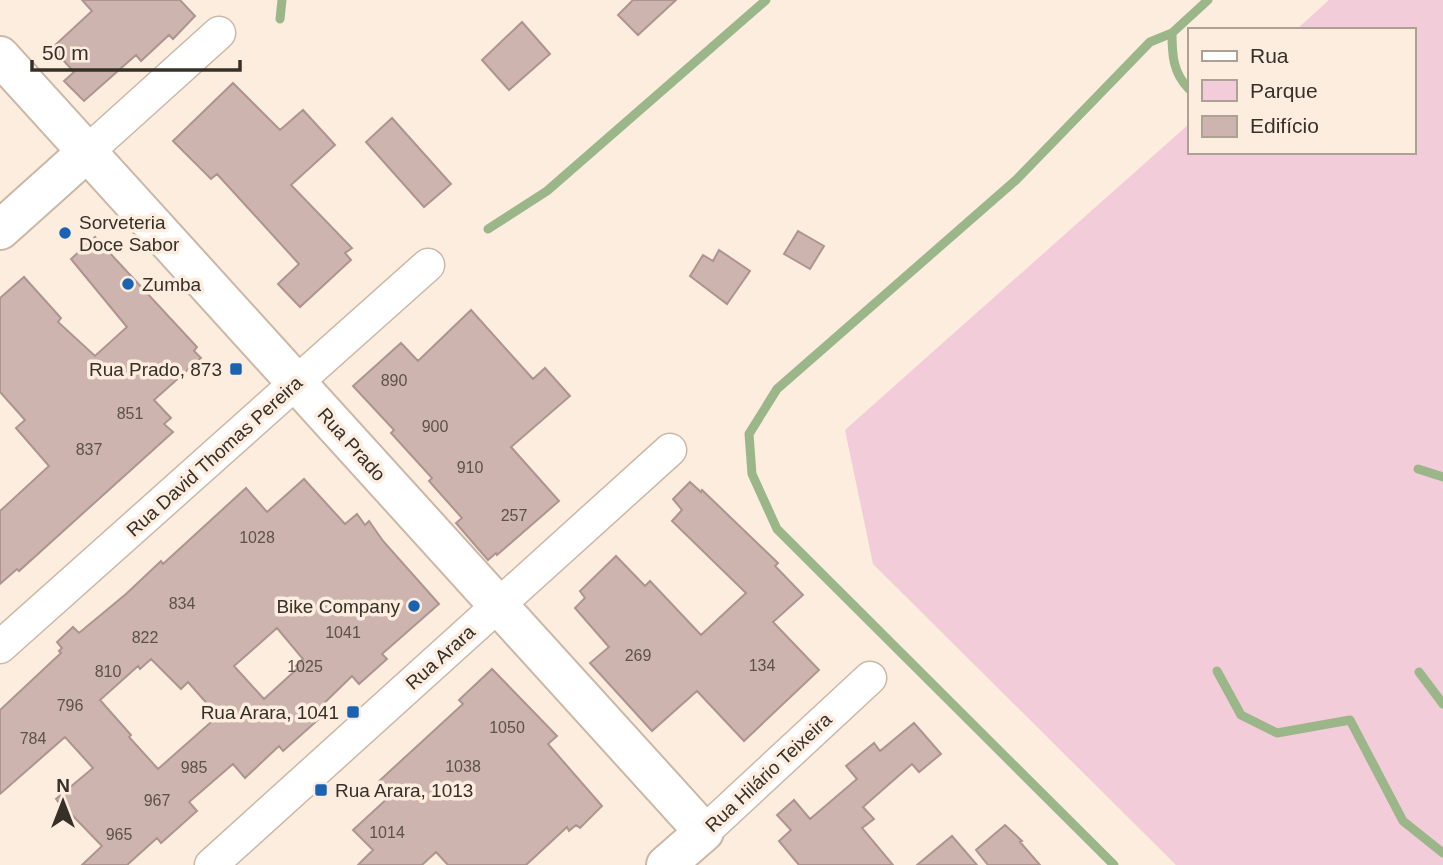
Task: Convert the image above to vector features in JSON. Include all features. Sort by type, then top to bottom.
[{"type":"street","points":[[0,230],[219,33]]},
{"type":"street","name":"Rua Prado","points":[[0,56],[704,832]]},
{"type":"street","name":"Rua David Thomas Pereira","points":[[0,647],[428,265]]},
{"type":"street","name":"Rua Arara","points":[[211,865],[670,450]]},
{"type":"street","name":"Rua Hilário Teixeira","points":[[666,865],[870,678]]},
{"type":"green space","points":[[1329,0],[1443,0],[1443,865],[1176,865],[873,564],[845,430],[1188,125],[1188,154],[1415,154],[1415,28],[1298,28]]},
{"type":"building","points":[[82,0],[180,0],[195,16],[173,39],[169,35],[141,61],[136,55],[84,101],[64,81],[74,72],[52,48],[92,11]]},
{"type":"building","points":[[633,0],[676,0],[638,35],[618,15]]},
{"type":"building","points":[[522,22],[550,54],[509,90],[482,60]]},
{"type":"building","points":[[233,83],[280,130],[303,110],[335,145],[291,185],[352,248],[345,253],[351,260],[300,307],[278,284],[299,264],[217,174],[211,179],[173,141]]},
{"type":"building","points":[[392,118],[451,184],[424,207],[366,142]]},
{"type":"building","points":[[798,231],[824,246],[810,269],[784,254]]},
{"type":"building","points":[[95,237],[197,347],[194,351],[201,358],[154,400],[171,418],[164,424],[173,432],[19,571],[17,569],[0,584],[0,511],[49,466],[16,428],[25,420],[0,392],[0,298],[24,277],[61,318],[58,322],[95,356],[127,327],[71,259]]},
{"type":"building","points":[[719,250],[750,271],[727,304],[690,276],[703,255],[713,261]]},
{"type":"building","points":[[471,310],[533,379],[545,368],[570,396],[511,447],[559,501],[488,560],[456,523],[462,518],[429,481],[432,478],[391,433],[394,430],[353,386],[401,343],[418,361]]},
{"type":"building","points":[[304,479],[345,524],[357,514],[365,525],[369,521],[383,541],[439,604],[382,654],[387,659],[359,684],[352,676],[314,713],[319,719],[283,751],[279,746],[245,778],[233,764],[189,802],[197,811],[161,843],[157,838],[127,865],[82,865],[102,846],[72,815],[70,817],[56,799],[93,768],[65,737],[0,794],[0,710],[61,653],[59,651],[62,648],[57,642],[73,627],[79,633],[161,561],[163,564],[246,488],[267,512]],"holes":[[[277,628],[303,659],[296,666],[298,668],[264,699],[234,666]],[[151,659],[181,689],[188,682],[218,716],[158,769],[100,700],[138,666],[140,669]]]},
{"type":"building","points":[[690,482],[701,492],[702,490],[778,563],[775,566],[803,595],[773,622],[819,670],[744,741],[697,691],[652,731],[590,663],[609,647],[575,608],[585,598],[580,591],[616,556],[645,586],[650,581],[701,635],[746,593],[672,521],[682,510],[673,499]]},
{"type":"building","points":[[492,669],[557,736],[548,744],[602,806],[580,828],[576,825],[569,831],[567,827],[526,865],[448,865],[436,852],[422,865],[358,865],[373,850],[353,830],[390,796],[378,782],[463,704],[459,700]]},
{"type":"building","points":[[914,723],[941,754],[919,772],[912,764],[863,807],[874,819],[862,828],[893,865],[799,865],[779,841],[791,830],[777,815],[794,800],[810,819],[857,779],[846,766],[874,743],[880,751]]},
{"type":"building","points":[[1005,825],[1022,841],[1020,842],[1040,865],[988,865],[976,850]]},
{"type":"building","points":[[952,836],[977,865],[917,865]]},
{"type":"waterway","points":[[280,19],[282,0]]},
{"type":"waterway","points":[[488,229],[547,191],[766,0]]},
{"type":"waterway","points":[[1114,865],[777,529],[752,474],[749,434],[777,389],[1016,180],[1150,42],[1172,33],[1208,0]]},
{"type":"waterway","points":[[1172,33],[1175,63],[1188,88]]},
{"type":"waterway","points":[[1418,469],[1443,477]]},
{"type":"waterway","points":[[1217,671],[1241,715],[1277,733],[1350,720],[1403,821],[1443,853]]},
{"type":"waterway","points":[[1419,672],[1443,704]]},
{"type":"place","name":"Sorveteria Doce Sabor","points":[[65,233]]},
{"type":"place","name":"Zumba","points":[[128,284]]},
{"type":"place","name":"Rua Prado, 873","points":[[236,369]]},
{"type":"place","name":"Bike Company","points":[[414,606]]},
{"type":"place","name":"Rua Arara, 1041","points":[[353,712]]},
{"type":"place","name":"Rua Arara, 1013","points":[[321,790]]}]
